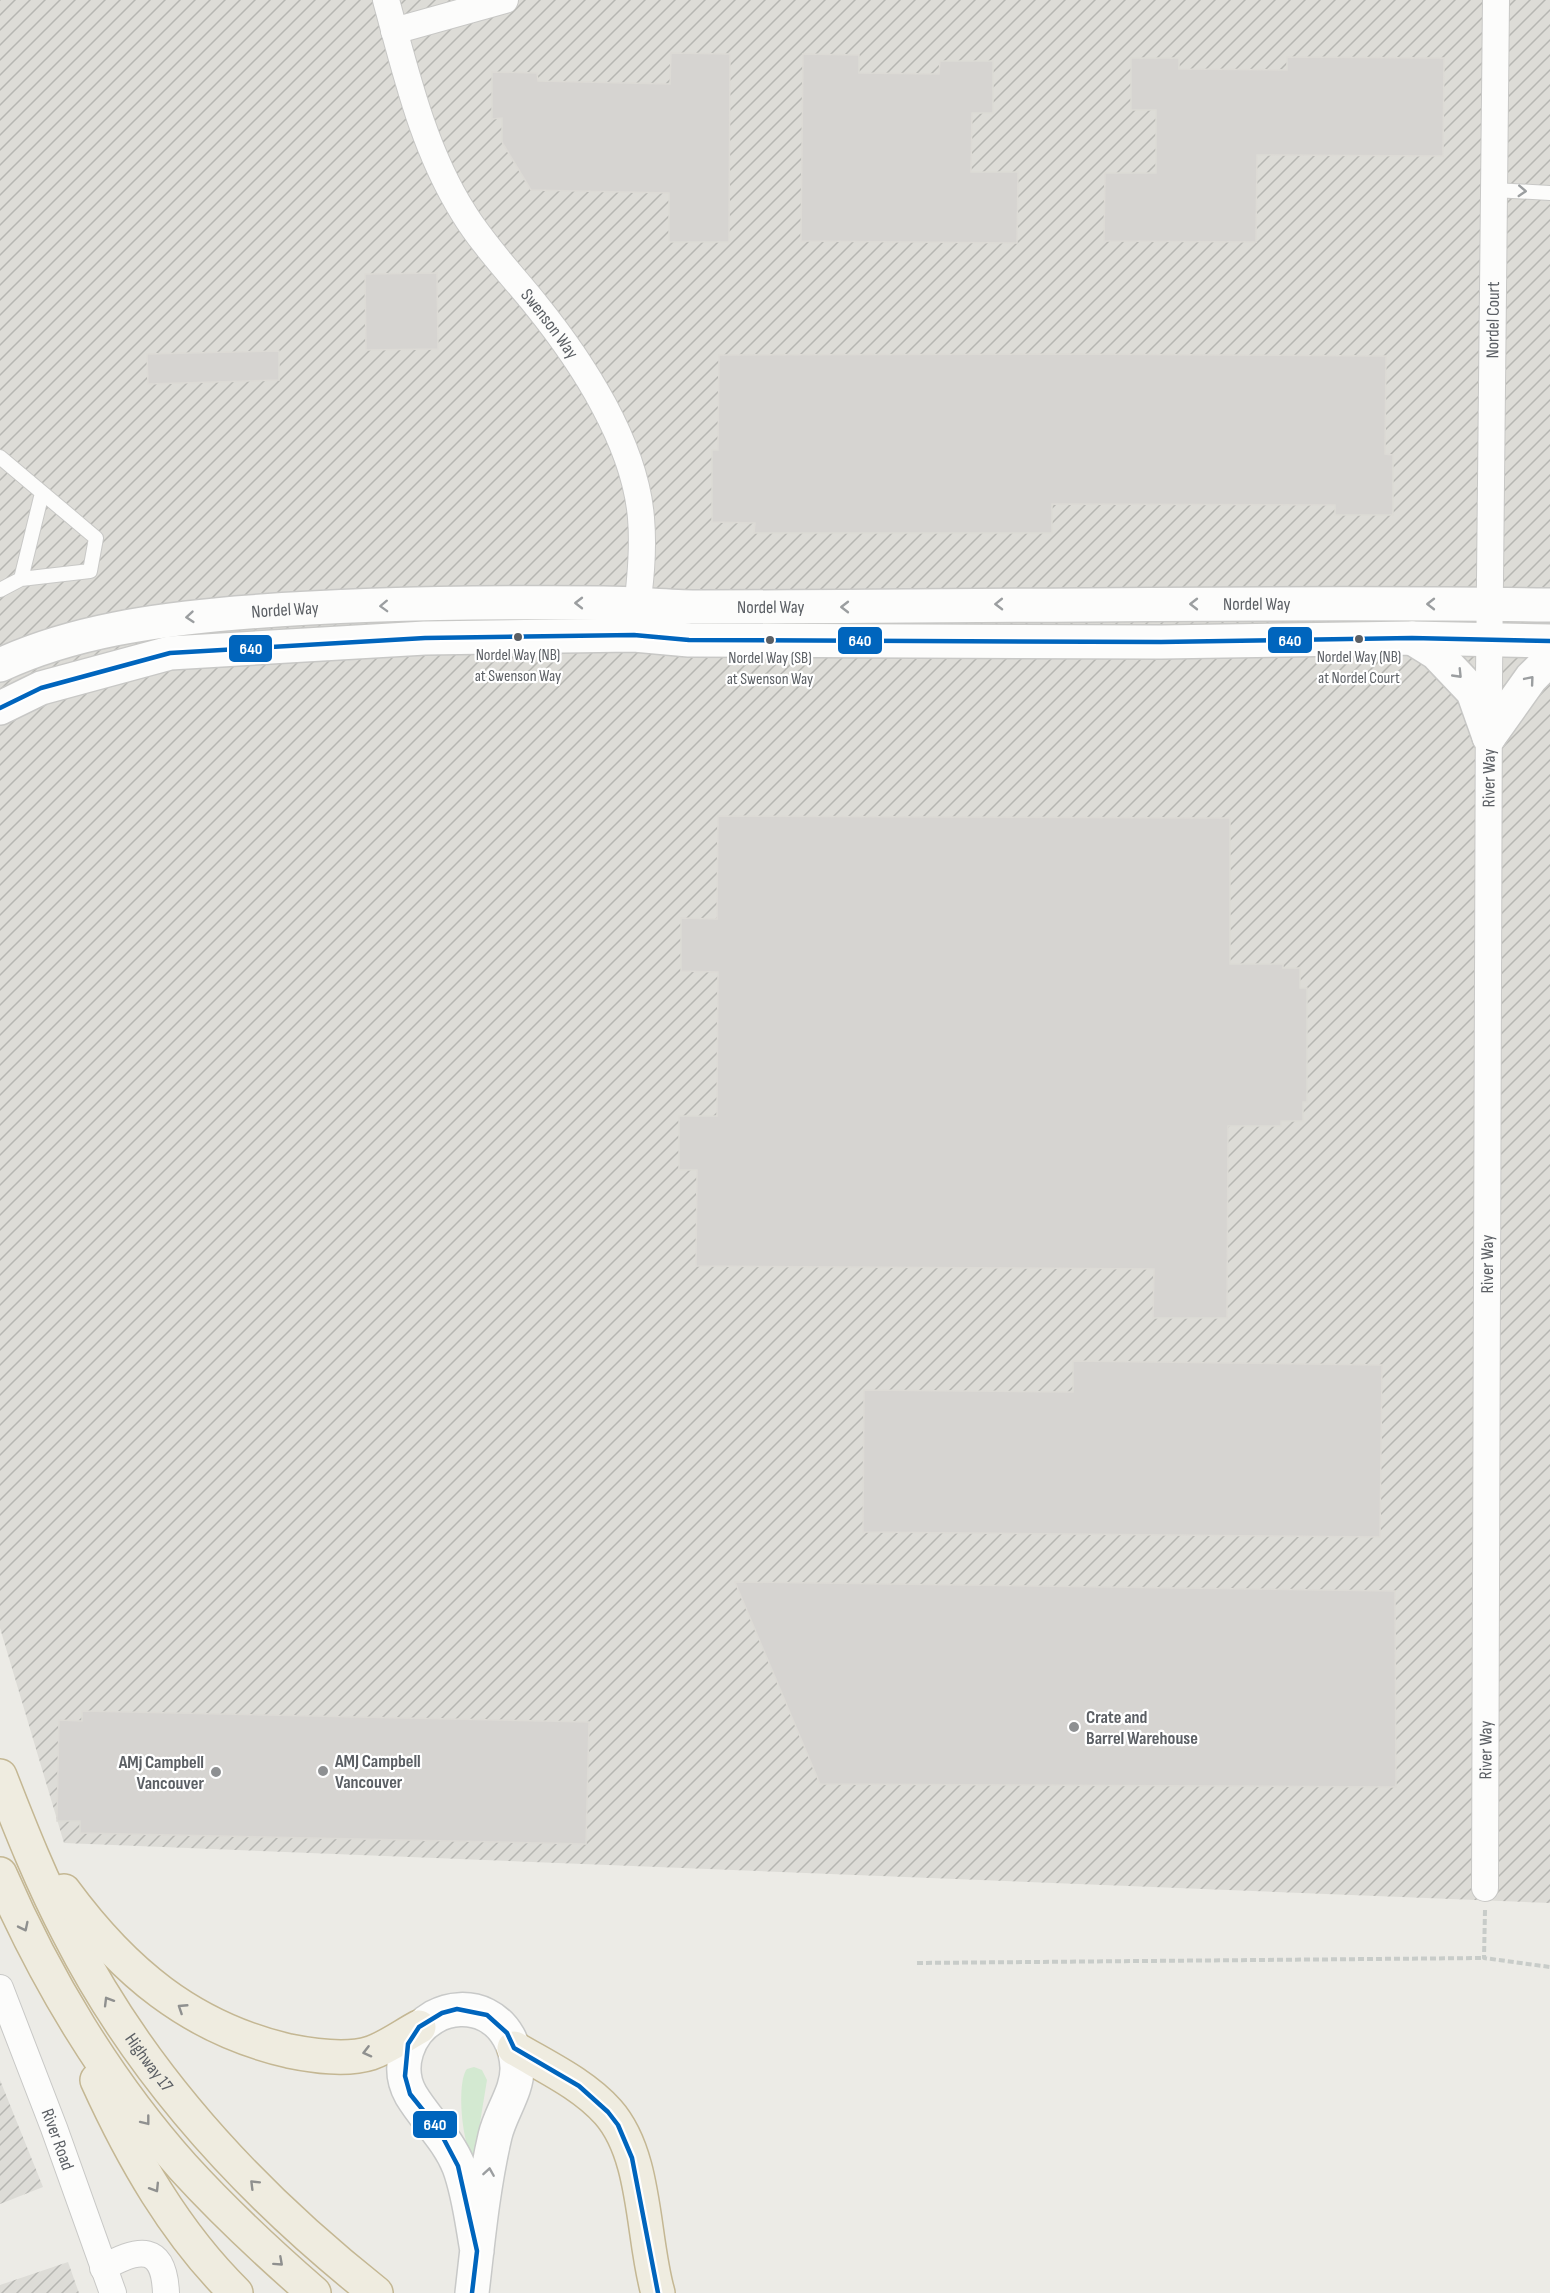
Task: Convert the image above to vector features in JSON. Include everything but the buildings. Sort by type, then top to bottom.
[{"type":"highway","name":"Highway 17","points":[[0,1776],[70,1936],[112,2008],[152,2066],[210,2138],[254,2185],[376,2293]]},
{"type":"highway","points":[[17,1819],[87,1922],[142,1979],[195,2016],[237,2036],[276,2048],[308,2055],[341,2057],[370,2053],[419,2027]]},
{"type":"highway","name":"Highway 17","points":[[0,1874],[55,1985],[123,2090],[181,2165],[223,2209],[314,2293]]},
{"type":"highway","points":[[55,1985],[102,2092],[145,2172],[200,2253],[236,2293]]},
{"type":"highway","points":[[514,2048],[579,2086],[608,2112],[618,2125],[632,2158],[658,2293]]},
{"type":"street","name":"Swenson Way","points":[[386,0],[430,151],[464,214],[564,340],[596,392],[624,446],[641,516],[641,581],[636,620]]},
{"type":"street","points":[[394,31],[505,0]]},
{"type":"street","name":"Nordel Court","points":[[1489,640],[1497,0]]},
{"type":"street","name":"Nordel Way","points":[[0,708],[41,688],[170,653],[414,639],[636,620],[737,607],[904,607],[997,603],[1550,605]]},
{"type":"street","name":"Nordel Way","points":[[0,664],[21,655],[96,633],[153,622],[303,608],[420,604],[636,620],[689,640],[1161,642],[1412,638],[1550,641]]},
{"type":"street","points":[[0,688],[33,672],[138,640],[153,622]]},
{"type":"street","points":[[1412,638],[1436,653],[1473,692],[1489,737]]},
{"type":"street","name":"River Way","points":[[1485,1888],[1489,640]]},
{"type":"street","points":[[1489,737],[1532,678],[1550,659]]},
{"type":"street","name":"River Road","points":[[0,1988],[54,2128],[112,2293]]},
{"type":"street","points":[[472,2293],[495,2136],[516,2080],[514,2048],[507,2033],[487,2015],[471,2010],[450,2010],[419,2027],[406,2054],[407,2084],[416,2102],[438,2130],[458,2166],[471,2212],[477,2251]]},
{"type":"street","points":[[103,2268],[130,2254],[153,2255],[161,2262],[165,2272],[166,2293]]},
{"type":"lane","points":[[1494,190],[1550,193]]},
{"type":"lane","points":[[0,457],[96,538],[90,571],[21,579],[0,590]]},
{"type":"lane","points":[[21,579],[42,494]]},
{"type":"path","points":[[1484,1958],[1485,1888]]},
{"type":"path","points":[[916,1963],[1484,1958],[1550,1967]]},
{"type":"shaded area","points":[[0,0],[1550,0],[1550,1903],[64,1843],[0,1628]]},
{"type":"shaded area","points":[[0,2080],[43,2187],[0,2204]]},
{"type":"shaded area","points":[[68,2262],[79,2293],[0,2293],[0,2285]]},
{"type":"green space","points":[[474,2067],[482,2070],[487,2080],[474,2159],[466,2142],[461,2100],[464,2076],[467,2069]]},
{"type":"transit line","name":"640","points":[[0,708],[41,688],[170,653],[425,638],[634,635],[689,640],[1161,642],[1412,638],[1550,641]]},
{"type":"transit line","name":"640","points":[[472,2293],[477,2251],[458,2166],[439,2130],[410,2094],[405,2076],[408,2044],[419,2027],[442,2013],[457,2009],[487,2015],[507,2033],[514,2048],[579,2086],[608,2112],[618,2125],[632,2158],[658,2293]]},
{"type":"place","name":"Nordel Way (NB) at Swenson Way","points":[[518,637]]},
{"type":"place","name":"Nordel Way (NB) at Nordel Court","points":[[1359,639]]},
{"type":"place","name":"Nordel Way (SB) at Swenson Way","points":[[770,640]]},
{"type":"place","name":"Crate and Barrel Warehouse","points":[[1074,1727]]},
{"type":"place","name":"AMJ Campbell Vancouver","points":[[323,1771]]},
{"type":"place","name":"AMj Campbell Vancouver","points":[[216,1772]]}]
